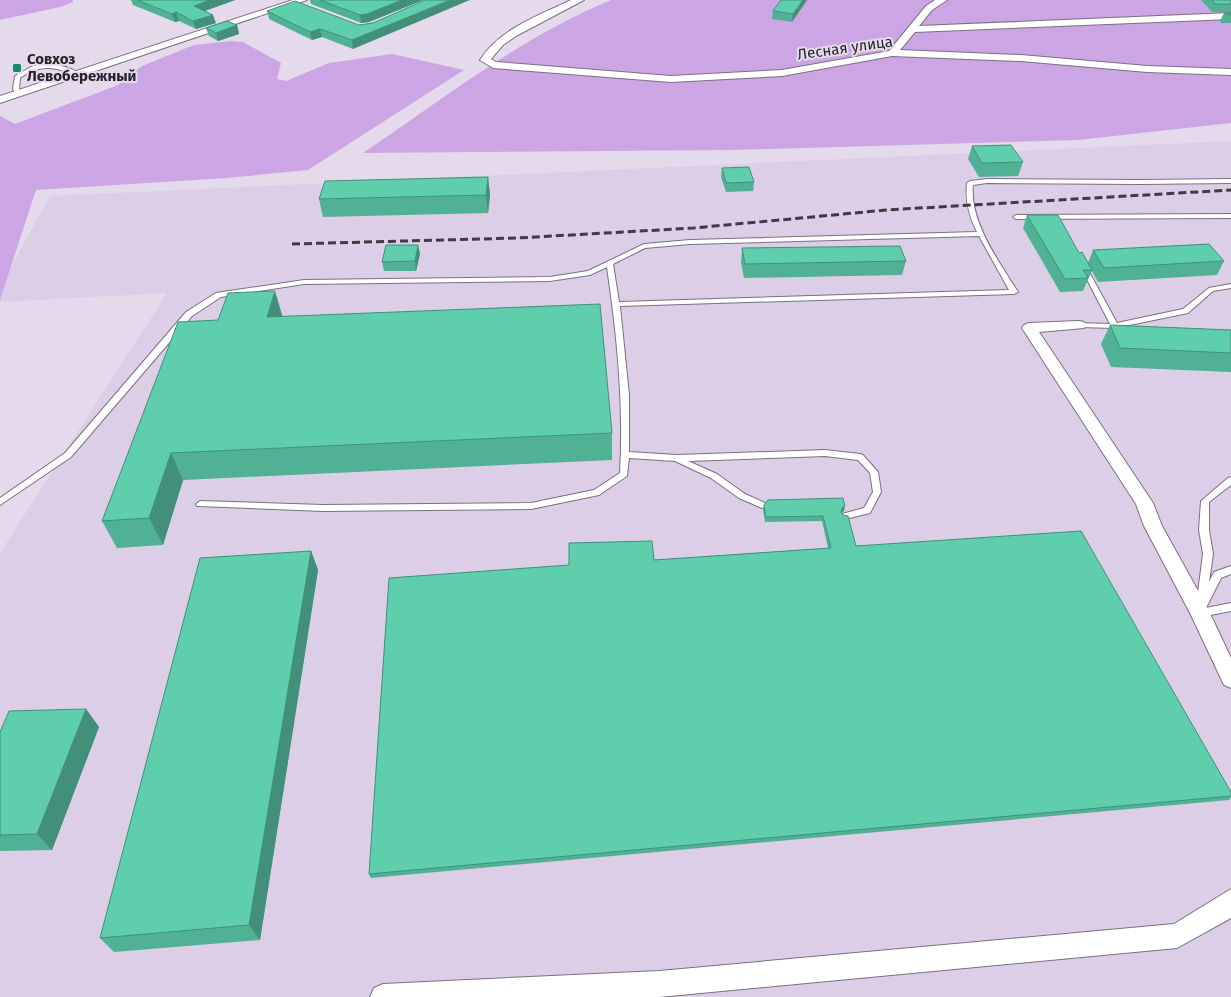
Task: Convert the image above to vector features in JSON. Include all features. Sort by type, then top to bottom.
[{"type":"street","name":"Лесная улица","points":[[579,0],[536,20],[502,41],[487,54],[485,60],[493,65],[671,79],[782,73],[892,54],[1021,58],[1112,67],[1231,72]]},
{"type":"street","points":[[892,54],[929,8],[942,0]]},
{"type":"street","points":[[0,100],[79,75],[294,1],[310,9]]},
{"type":"street","points":[[913,29],[1231,16]]},
{"type":"street","points":[[1079,325],[1029,328],[1144,502],[1154,526],[1200,613],[1231,679]]},
{"type":"street","points":[[384,997],[458,992],[659,984],[1177,936],[1222,910],[1231,901]]},
{"type":"lane","points":[[19,94],[16,89],[17,77],[27,69],[46,65],[59,65],[79,75]]},
{"type":"lane","points":[[616,304],[1014,292],[982,234],[970,205],[967,191],[970,183],[987,181],[1139,183],[1231,180]]},
{"type":"lane","points":[[1016,218],[1231,216]]},
{"type":"lane","points":[[0,502],[68,455],[189,314],[219,295],[304,282],[550,279],[590,273],[644,246],[690,242],[982,234]]},
{"type":"lane","points":[[1081,262],[1115,326]]},
{"type":"lane","points":[[200,504],[323,508],[531,506],[596,494],[624,474],[626,455],[623,357],[610,264]]},
{"type":"lane","points":[[1115,326],[1185,311],[1211,289],[1231,286]]},
{"type":"lane","points":[[1079,325],[1115,326],[1143,330]]},
{"type":"lane","points":[[626,455],[677,458],[826,453],[860,457],[874,472],[877,492],[867,511],[845,516]]},
{"type":"lane","points":[[677,458],[714,476],[742,496],[762,505]]},
{"type":"lane","points":[[1200,613],[1208,554],[1204,530],[1205,501],[1231,480]]},
{"type":"lane","points":[[1200,613],[1217,575],[1231,570]]},
{"type":"lane","points":[[1200,613],[1231,607]]},
{"type":"shaded area","points":[[0,0],[72,0],[74,2],[60,7],[0,20]]},
{"type":"shaded area","points":[[611,0],[1231,0],[1231,123],[1078,140],[733,150],[363,153],[514,50],[578,15]]},
{"type":"shaded area","points":[[231,41],[243,42],[281,63],[277,79],[286,81],[329,63],[392,54],[464,70],[308,170],[227,178],[36,190],[0,300],[0,116],[15,124],[118,85],[142,66],[194,45]]},
{"type":"shaded area","points":[[1231,141],[1231,997],[0,997],[0,553],[167,293],[0,302],[0,287],[50,196]]},
{"type":"building","points":[[137,0],[210,0],[194,6],[213,15],[193,21],[176,12],[172,14]]},
{"type":"building","points":[[320,0],[402,0],[360,15]]},
{"type":"building","points":[[425,0],[450,0],[352,40],[320,29],[310,32],[267,11],[295,1],[359,25],[373,23]]},
{"type":"building","points":[[781,0],[803,0],[793,14],[773,11]]},
{"type":"building","points":[[1212,0],[1231,0],[1231,4],[1215,4]]},
{"type":"building","points":[[227,21],[237,25],[216,33],[206,28]]},
{"type":"building","points":[[1011,145],[1023,162],[982,163],[972,146]]},
{"type":"building","points":[[749,167],[754,182],[726,183],[722,168]]},
{"type":"building","points":[[488,177],[486,195],[319,199],[325,181]]},
{"type":"building","points":[[1027,215],[1058,215],[1079,253],[1082,252],[1092,270],[1083,270],[1088,278],[1065,279]]},
{"type":"building","points":[[1209,244],[1224,261],[1104,268],[1093,250]]},
{"type":"building","points":[[386,245],[418,245],[415,261],[382,262]]},
{"type":"building","points":[[900,246],[906,261],[745,264],[742,248]]},
{"type":"building","points":[[275,291],[267,317],[600,304],[612,433],[171,453],[149,518],[102,521],[178,322],[218,320],[228,293]]},
{"type":"building","points":[[1110,325],[1231,330],[1231,353],[1120,348]]},
{"type":"building","points":[[843,498],[845,506],[841,512],[843,515],[848,516],[856,546],[1081,531],[1231,792],[1231,796],[369,874],[389,578],[569,565],[569,543],[652,541],[654,560],[831,548],[823,516],[766,517],[764,505],[768,500]]},
{"type":"building","points":[[311,551],[249,925],[100,938],[200,558]]},
{"type":"building","points":[[86,709],[37,834],[0,835],[0,732],[9,711]]},
{"type":"railway","points":[[292,244],[517,238],[694,228],[886,210],[1231,190]]},
{"type":"place","name":"Совхоз Левобережный","points":[[17,68]]}]
